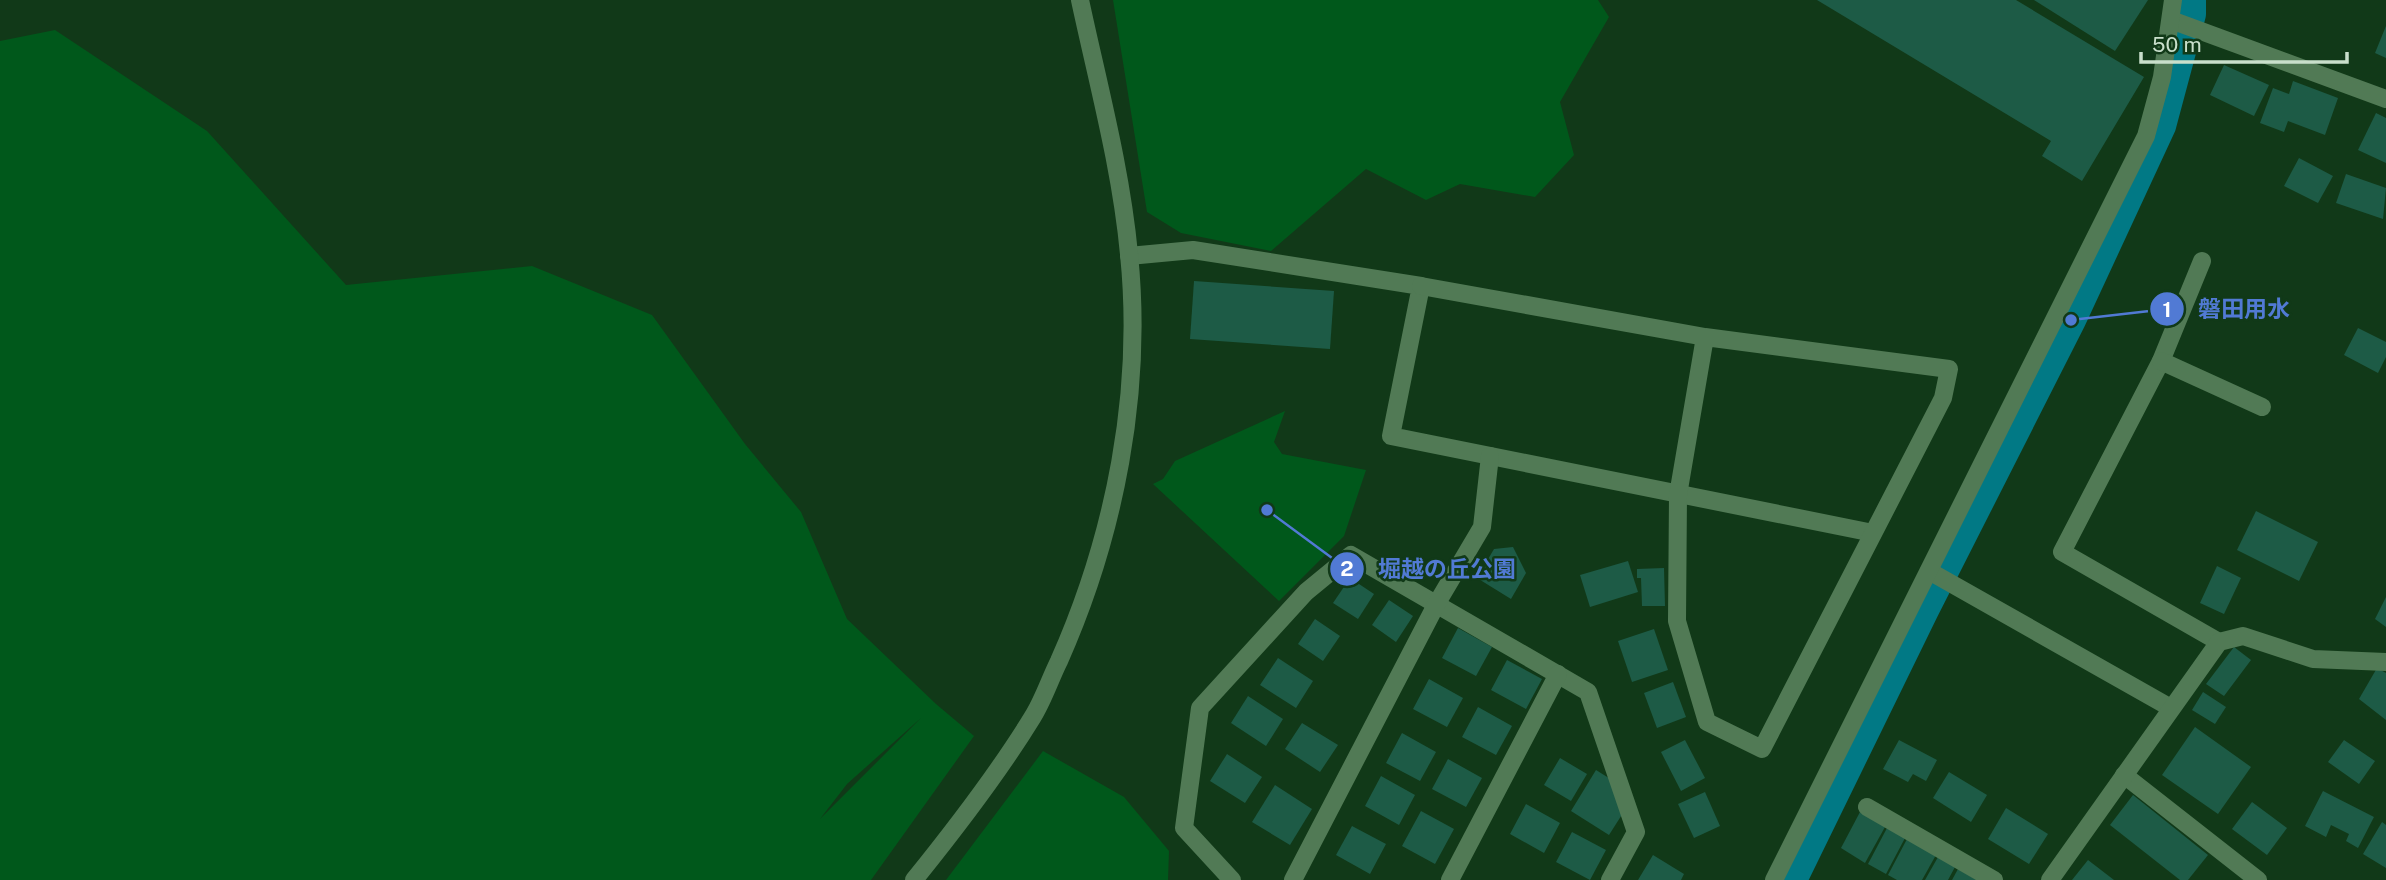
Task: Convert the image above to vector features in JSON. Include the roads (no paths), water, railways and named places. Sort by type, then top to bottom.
[{"type":"street","points":[[914,880],[971,809],[1034,716],[1080,613],[1111,514],[1131,387],[1129,256],[1121,191],[1080,0]]},
{"type":"street","points":[[1774,880],[2146,136],[2162,77],[2173,0]]},
{"type":"street","points":[[2171,20],[2386,99]]},
{"type":"street","points":[[1129,256],[1193,250],[1421,286],[1705,337],[1948,369],[1943,398],[1762,749],[1707,722],[1677,621],[1678,495],[1705,337]]},
{"type":"street","points":[[2202,261],[2161,361],[2062,552],[2218,642]]},
{"type":"street","points":[[1421,286],[1391,436],[1873,533]]},
{"type":"street","points":[[2161,361],[2262,407]]},
{"type":"street","points":[[1293,880],[1437,603],[1482,527],[1490,456]]},
{"type":"street","points":[[1232,880],[1184,828],[1200,708],[1306,592],[1351,555],[1588,692],[1636,832],[1610,880]]},
{"type":"street","points":[[1929,572],[2171,708]]},
{"type":"street","points":[[2050,880],[2218,642],[2243,636],[2312,659],[2386,662]]},
{"type":"street","points":[[1450,880],[1558,674]]},
{"type":"street","points":[[2124,775],[2258,880]]},
{"type":"street","points":[[1867,807],[1994,880]]},
{"type":"waterway","points":[[1792,880],[1924,610],[2071,320],[2161,126],[2191,14],[2191,0]]},
{"type":"place","name":"磐田用水","points":[[2071,320]]},
{"type":"place","name":"堀越の丘公園","points":[[1267,510]]}]
